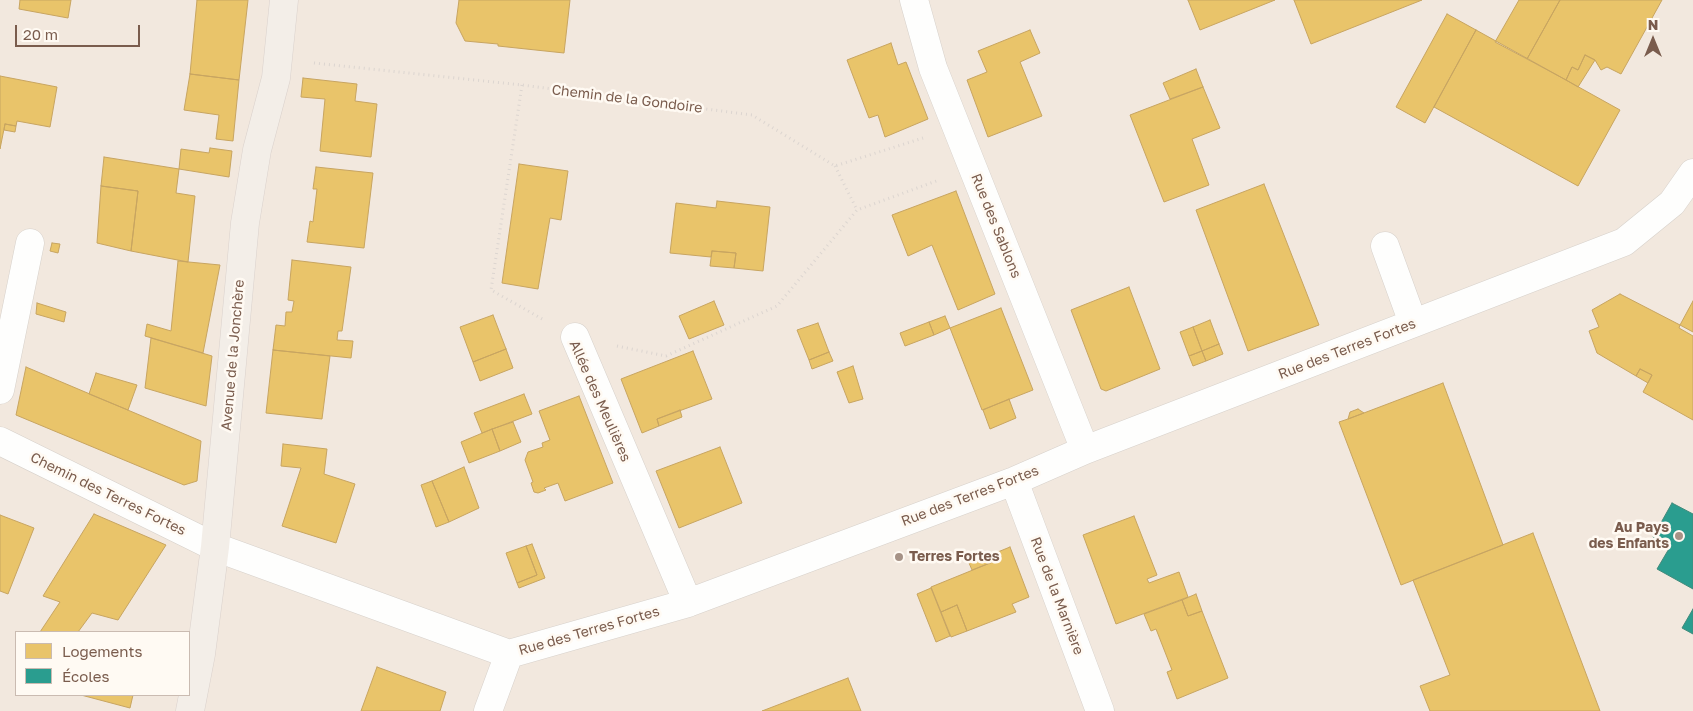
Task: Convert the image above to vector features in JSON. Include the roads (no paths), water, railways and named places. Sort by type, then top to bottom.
[{"type":"main road","name":"Avenue de la Jonchère","points":[[190,711],[201,654],[215,547],[245,223],[258,150],[276,78],[284,0]]},
{"type":"street","name":"Rue des Sablons","points":[[914,0],[933,68],[1085,450]]},
{"type":"street","name":"Rue des Terres Fortes","points":[[215,547],[509,654],[688,603],[1014,481],[1085,450],[1624,242],[1672,203],[1693,173]]},
{"type":"street","points":[[0,390],[30,243]]},
{"type":"street","points":[[1385,246],[1413,323]]},
{"type":"street","name":"Allée des Meulières","points":[[575,338],[688,603]]},
{"type":"street","name":"Chemin des Terres Fortes","points":[[0,441],[215,547]]},
{"type":"street","name":"Rue de la Marnière","points":[[1014,481],[1100,711]]},
{"type":"street","points":[[488,711],[509,654]]},
{"type":"place","name":"Au Pays des Enfants","points":[[1679,536]]},
{"type":"place","name":"Terres Fortes","points":[[899,557]]}]
